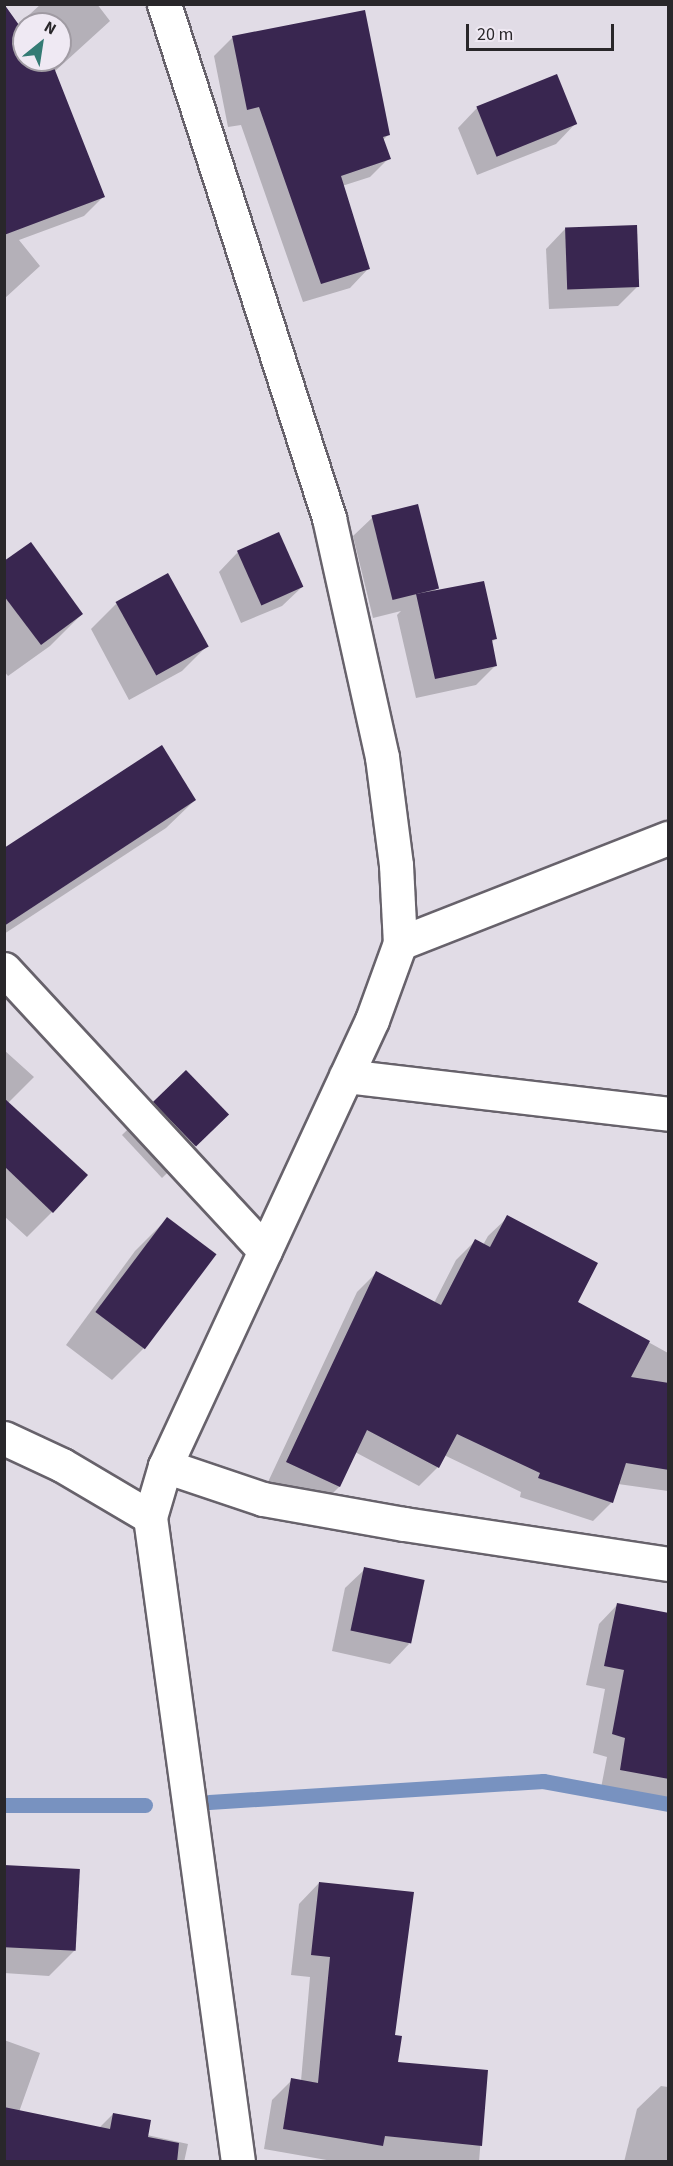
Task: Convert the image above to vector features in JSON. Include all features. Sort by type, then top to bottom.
[{"type":"street","points":[[164,4],[329,518],[382,757],[396,865],[400,943],[372,1020],[165,1466],[150,1518],[238,2162]]},
{"type":"street","points":[[400,943],[669,838]]},
{"type":"street","points":[[4,969],[265,1251]]},
{"type":"street","points":[[346,1076],[669,1114]]},
{"type":"street","points":[[4,1438],[62,1465],[150,1518]]},
{"type":"street","points":[[165,1466],[263,1499],[404,1524],[669,1564]]},
{"type":"building","points":[[4,4],[12,15],[12,72],[56,72],[105,197],[4,235]]},
{"type":"building","points":[[365,10],[390,135],[383,137],[391,159],[341,176],[370,269],[321,284],[259,107],[247,110],[232,36]]},
{"type":"building","points":[[557,74],[577,124],[497,157],[476,107]]},
{"type":"building","points":[[637,225],[639,287],[567,289],[565,228]]},
{"type":"building","points":[[418,504],[439,588],[392,600],[371,516]]},
{"type":"building","points":[[279,532],[303,587],[261,606],[237,551]]},
{"type":"building","points":[[31,542],[83,614],[41,645],[4,596],[4,561]]},
{"type":"building","points":[[168,573],[209,646],[156,676],[116,602]]},
{"type":"building","points":[[484,581],[497,639],[492,640],[497,666],[435,679],[416,594]]},
{"type":"building","points":[[162,745],[196,800],[4,926],[4,848]]},
{"type":"building","points":[[186,1070],[229,1115],[196,1147],[153,1102]]},
{"type":"building","points":[[4,1098],[88,1175],[53,1213],[4,1166]]},
{"type":"building","points":[[507,1215],[598,1263],[578,1302],[650,1341],[631,1377],[669,1383],[669,1470],[626,1463],[613,1503],[538,1478],[540,1473],[457,1434],[439,1468],[367,1430],[340,1487],[286,1462],[376,1271],[441,1305],[475,1239],[490,1247]]},
{"type":"building","points":[[167,1217],[217,1254],[145,1349],[95,1312]]},
{"type":"building","points":[[364,1567],[425,1580],[411,1643],[350,1631]]},
{"type":"building","points":[[617,1603],[669,1613],[669,1779],[620,1770],[625,1738],[612,1734],[624,1670],[604,1666]]},
{"type":"building","points":[[4,1865],[80,1869],[76,1951],[4,1947]]},
{"type":"building","points":[[319,1882],[414,1892],[395,2035],[402,2036],[398,2062],[488,2070],[482,2146],[385,2136],[383,2146],[283,2129],[291,2078],[318,2083],[330,1957],[311,1955]]},
{"type":"building","points":[[4,2107],[110,2129],[113,2113],[151,2120],[148,2137],[179,2143],[177,2162],[4,2162]]},
{"type":"waterway","points":[[209,1802],[543,1781],[668,1804]]},
{"type":"waterway","points":[[4,1805],[145,1805]]}]
